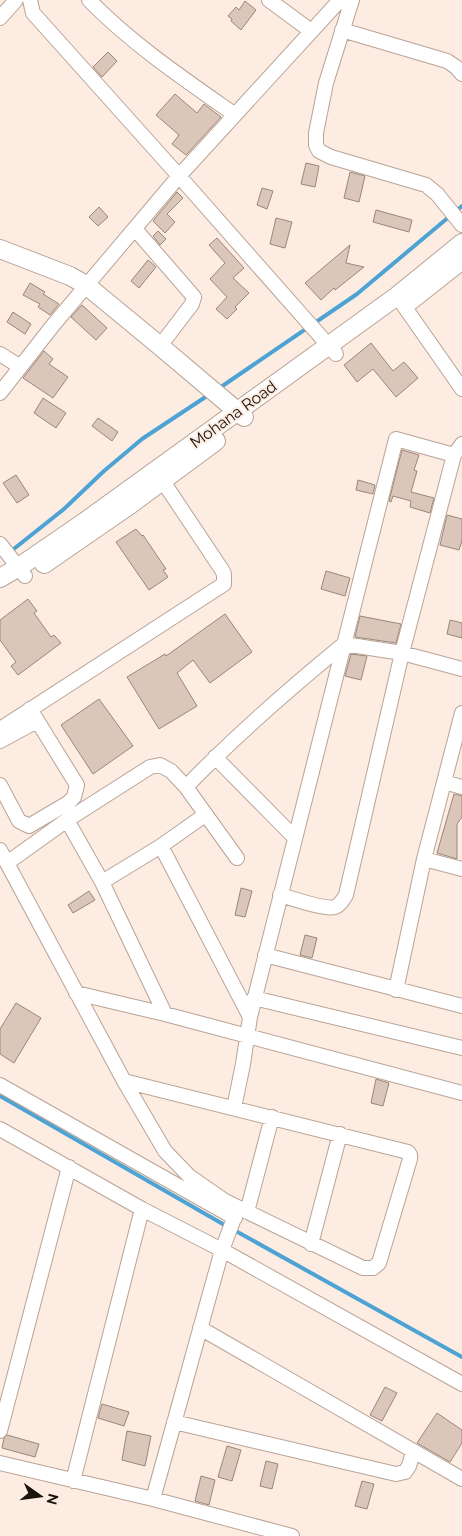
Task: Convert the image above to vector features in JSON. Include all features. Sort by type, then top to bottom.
[{"type":"street","points":[[0,18],[16,0]]},
{"type":"street","points":[[30,0],[33,13],[327,344]]},
{"type":"street","points":[[89,0],[132,39],[178,75],[234,114]]},
{"type":"street","points":[[269,0],[311,31]]},
{"type":"street","points":[[0,393],[19,366],[179,176],[340,0]]},
{"type":"street","points":[[352,0],[326,83],[315,140],[319,150],[331,157],[426,185],[433,189],[457,219]]},
{"type":"street","points":[[342,30],[446,62],[456,67],[462,74]]},
{"type":"street","points":[[134,229],[194,297],[192,304],[160,346]]},
{"type":"street","name":"Mohana Road","points":[[401,301],[462,243]]},
{"type":"street","points":[[0,249],[70,276],[86,285],[241,415]]},
{"type":"street","name":"Mohana Road","points":[[0,578],[12,559],[159,475],[241,415],[327,344],[401,301],[462,260]]},
{"type":"street","points":[[401,301],[462,389]]},
{"type":"street","points":[[0,354],[19,366]]},
{"type":"street","points":[[234,1108],[254,998],[280,895],[295,838],[396,439],[458,450],[402,653],[346,895],[342,902],[335,906],[327,907],[280,895]]},
{"type":"street","points":[[0,741],[34,715],[224,584],[222,570],[159,475]]},
{"type":"street","name":"Mohana Road","points":[[0,590],[12,559]]},
{"type":"street","points":[[186,787],[258,717],[344,644],[402,653],[462,669]]},
{"type":"street","points":[[396,990],[424,859],[462,713]]},
{"type":"street","points":[[0,729],[34,715]]},
{"type":"street","points":[[0,785],[22,824],[29,826],[74,797],[76,785],[34,715]]},
{"type":"street","points":[[215,757],[295,838]]},
{"type":"street","points":[[7,863],[67,820],[150,767],[160,765],[165,767],[186,787],[237,858]]},
{"type":"street","points":[[444,782],[462,787]]},
{"type":"street","points":[[102,882],[161,846],[205,815]]},
{"type":"street","points":[[67,820],[102,882],[166,1014]]},
{"type":"street","points":[[161,846],[250,1017]]},
{"type":"street","points":[[0,850],[155,1136],[171,1158],[189,1176],[240,1213]]},
{"type":"street","points":[[424,859],[462,869]]},
{"type":"street","points":[[265,956],[462,1006]]},
{"type":"street","points":[[76,993],[166,1014],[462,1093]]},
{"type":"street","points":[[254,998],[462,1048]]},
{"type":"street","points":[[0,1085],[240,1213],[363,1268],[373,1268],[379,1263],[410,1159],[410,1155],[404,1150],[124,1081]]},
{"type":"street","points":[[153,1499],[224,1246],[240,1213],[272,1117]]},
{"type":"street","points":[[0,1129],[142,1209],[224,1246],[462,1384]]},
{"type":"street","points":[[311,1244],[340,1134]]},
{"type":"street","points":[[0,1430],[69,1167]]},
{"type":"street","points":[[73,1481],[142,1209]]},
{"type":"street","points":[[200,1328],[462,1479]]},
{"type":"street","points":[[174,1422],[396,1474],[406,1472],[413,1452]]},
{"type":"street","points":[[0,1463],[153,1499],[292,1536]]},
{"type":"building","points":[[245,1],[256,10],[241,30],[228,16],[236,7],[239,10]]},
{"type":"building","points":[[108,52],[117,61],[102,77],[93,67]]},
{"type":"building","points":[[175,94],[197,113],[204,104],[221,117],[186,155],[172,144],[179,135],[156,115]]},
{"type":"building","points":[[306,163],[319,166],[315,187],[301,184]]},
{"type":"building","points":[[350,172],[365,176],[359,202],[344,198]]},
{"type":"building","points":[[262,188],[273,191],[267,209],[257,205]]},
{"type":"building","points":[[177,192],[183,198],[167,214],[175,222],[165,233],[153,221]]},
{"type":"building","points":[[99,207],[108,217],[98,226],[89,217]]},
{"type":"building","points":[[376,210],[412,220],[409,232],[373,222]]},
{"type":"building","points":[[276,218],[292,222],[285,248],[270,244]]},
{"type":"building","points":[[158,231],[166,239],[160,245],[153,236]]},
{"type":"building","points":[[217,238],[244,268],[233,278],[249,293],[235,307],[237,309],[227,319],[216,309],[227,297],[210,279],[225,263],[209,245]]},
{"type":"building","points":[[350,245],[346,263],[364,267],[335,290],[334,288],[321,300],[305,283]]},
{"type":"building","points":[[148,260],[156,267],[139,288],[131,281]]},
{"type":"building","points":[[30,283],[45,292],[43,294],[59,304],[50,315],[38,307],[40,304],[23,295]]},
{"type":"building","points":[[82,305],[107,328],[96,340],[71,317]]},
{"type":"building","points":[[13,312],[31,324],[25,334],[7,322]]},
{"type":"building","points":[[371,343],[393,371],[404,362],[418,378],[396,397],[373,369],[357,382],[344,365]]},
{"type":"building","points":[[44,351],[53,359],[49,364],[68,377],[53,398],[23,378]]},
{"type":"building","points":[[43,398],[66,413],[56,428],[34,413]]},
{"type":"building","points":[[98,418],[118,432],[112,441],[92,426]]},
{"type":"building","points":[[402,450],[419,455],[414,470],[417,471],[411,492],[434,498],[430,513],[410,507],[411,501],[393,496],[391,502],[389,501]]},
{"type":"building","points":[[16,475],[29,495],[17,503],[3,483]]},
{"type":"building","points":[[358,480],[375,485],[373,494],[356,490]]},
{"type":"building","points":[[447,515],[462,519],[462,541],[459,550],[440,545]]},
{"type":"building","points":[[136,529],[143,535],[166,569],[163,570],[168,577],[149,590],[116,542]]},
{"type":"building","points":[[326,571],[350,578],[345,596],[321,589]]},
{"type":"building","points":[[28,599],[37,611],[34,613],[51,637],[54,635],[61,643],[18,675],[11,666],[16,662],[0,640],[0,620]]},
{"type":"building","points":[[225,614],[252,652],[210,683],[193,660],[177,673],[197,706],[159,729],[127,677],[165,654],[166,656]]},
{"type":"building","points":[[360,616],[401,624],[396,643],[355,637]]},
{"type":"building","points":[[450,620],[462,623],[462,638],[447,634]]},
{"type":"building","points":[[351,654],[367,656],[361,680],[345,676]]},
{"type":"building","points":[[99,699],[133,746],[93,774],[61,725]]},
{"type":"building","points":[[454,794],[462,796],[462,817],[457,824],[457,859],[437,853]]},
{"type":"building","points":[[241,888],[252,891],[245,917],[235,915]]},
{"type":"building","points":[[89,891],[95,900],[73,913],[68,905]]},
{"type":"building","points":[[305,935],[317,938],[312,958],[300,955]]},
{"type":"building","points":[[16,1003],[41,1018],[14,1063],[0,1054],[0,1029]]},
{"type":"building","points":[[376,1079],[389,1083],[383,1106],[371,1103]]},
{"type":"building","points":[[385,1387],[397,1393],[382,1421],[370,1415]]},
{"type":"building","points":[[102,1404],[129,1412],[124,1426],[98,1418]]},
{"type":"building","points":[[437,1413],[462,1430],[462,1443],[450,1462],[417,1443]]},
{"type":"building","points":[[127,1431],[151,1436],[145,1466],[122,1460]]},
{"type":"building","points":[[7,1435],[39,1444],[35,1457],[2,1448],[4,1438]]},
{"type":"building","points":[[227,1446],[241,1450],[232,1481],[218,1477]]},
{"type":"building","points":[[266,1461],[278,1464],[272,1489],[260,1486]]},
{"type":"building","points":[[201,1476],[215,1480],[209,1505],[195,1501]]},
{"type":"building","points":[[362,1481],[374,1484],[367,1509],[355,1506]]},
{"type":"waterway","points":[[218,389],[357,294],[462,206]]},
{"type":"waterway","points":[[10,552],[64,509],[104,471],[142,439],[210,394]]},
{"type":"waterway","points":[[0,1096],[228,1227]]},
{"type":"waterway","points":[[234,1230],[462,1357]]}]
